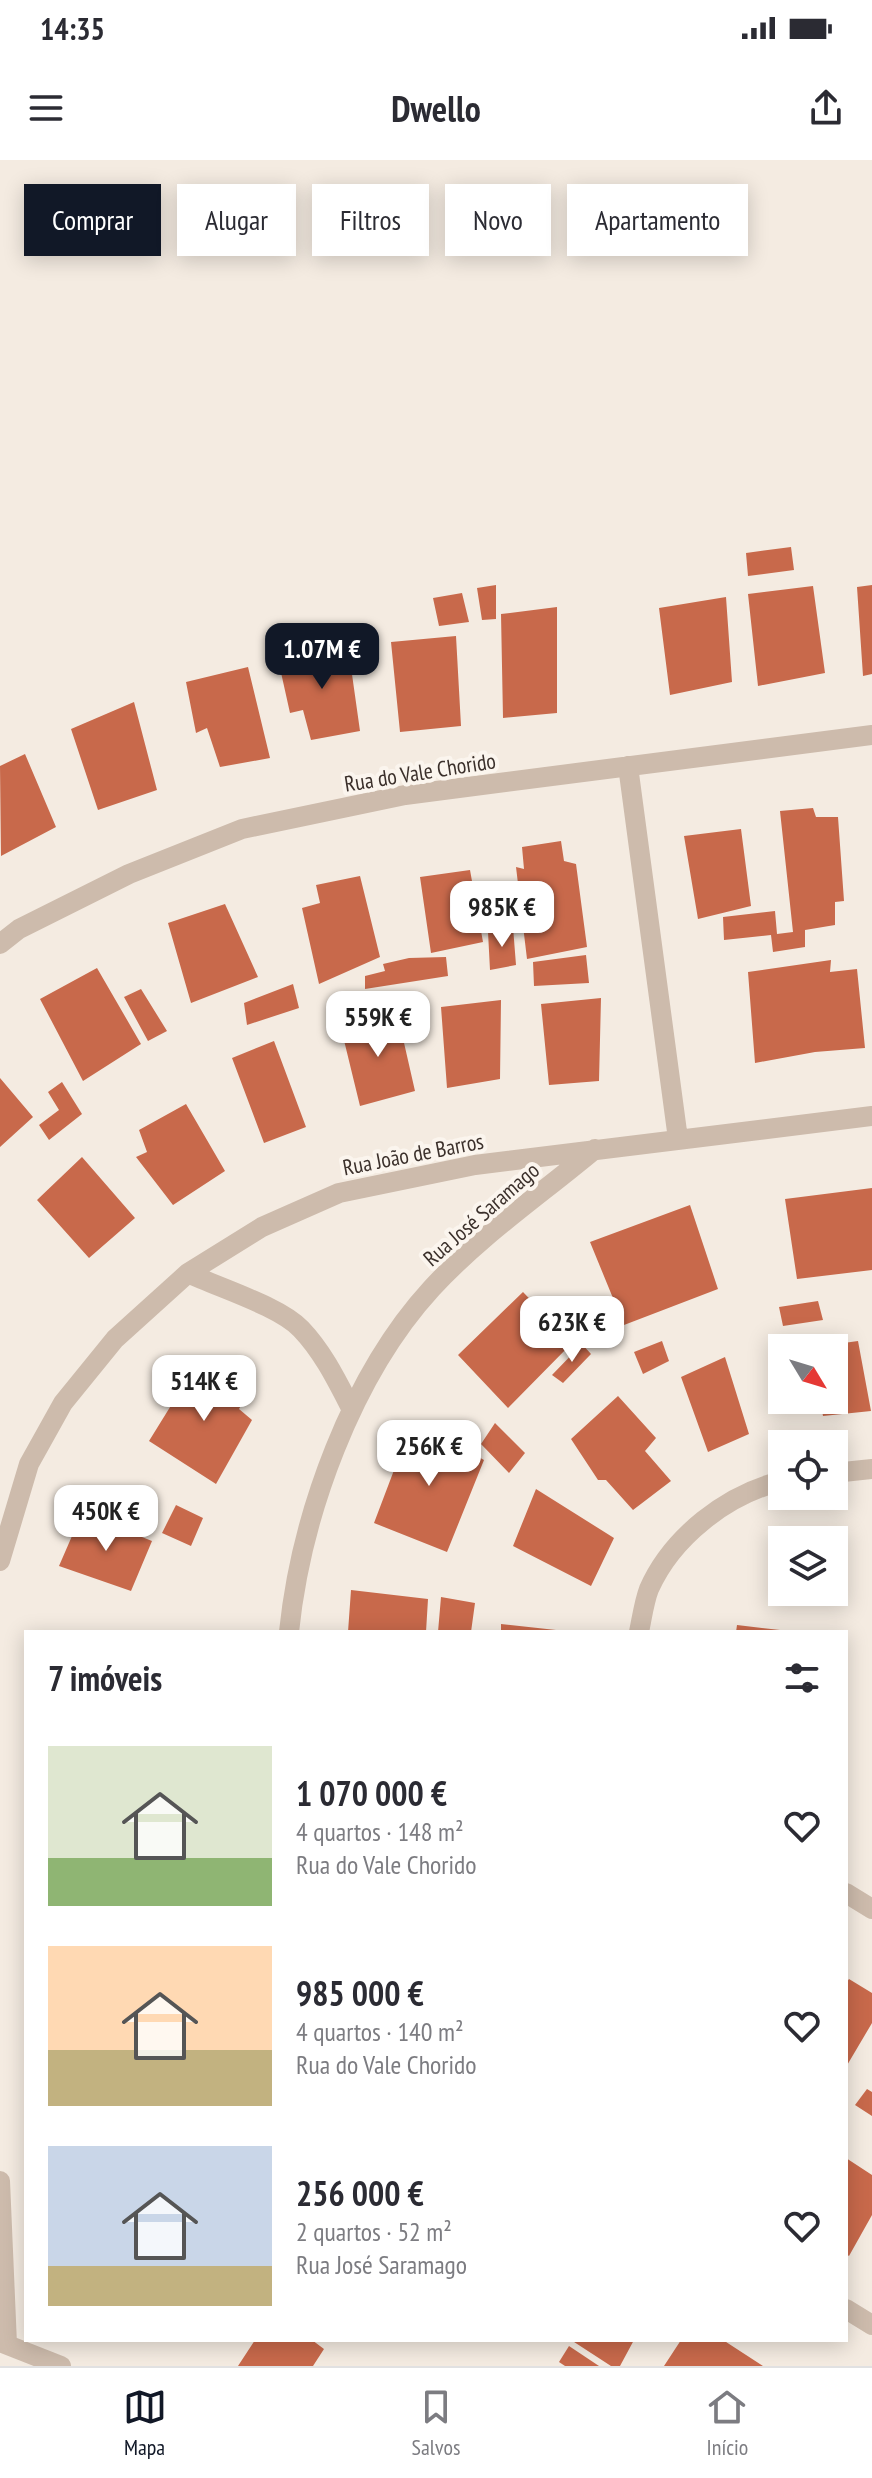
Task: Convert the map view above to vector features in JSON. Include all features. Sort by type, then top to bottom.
[{"type":"street","name":"Rua do Vale Chorido","points":[[0,944],[19,929],[129,874],[242,829],[405,795],[872,735]]},
{"type":"street","points":[[628,766],[678,1139]]},
{"type":"street","name":"Rua João de Barros","points":[[0,1561],[29,1464],[63,1403],[115,1339],[188,1273],[262,1227],[339,1193],[475,1165],[872,1116]]},
{"type":"street","name":"Rua José Saramago","points":[[289,1630],[294,1587],[312,1512],[351,1408],[390,1344],[430,1289],[479,1241],[595,1149]]},
{"type":"street","points":[[188,1273],[266,1307],[299,1327],[325,1360],[351,1408]]},
{"type":"street","points":[[848,1472],[872,1469]]},
{"type":"street","points":[[639,1630],[649,1590],[672,1551],[735,1498],[768,1486]]},
{"type":"street","points":[[848,1894],[872,1909]]},
{"type":"street","points":[[0,2181],[4,2343],[61,2366]]},
{"type":"street","points":[[848,2310],[872,2325]]},
{"type":"building","points":[[791,547],[794,570],[748,576],[746,553]]},
{"type":"building","points":[[496,585],[496,619],[482,620],[477,588]]},
{"type":"building","points":[[872,585],[872,674],[863,676],[857,587]]},
{"type":"building","points":[[813,586],[825,673],[758,686],[748,594]]},
{"type":"building","points":[[462,593],[469,622],[439,626],[433,598]]},
{"type":"building","points":[[726,597],[732,682],[670,695],[659,608]]},
{"type":"building","points":[[557,607],[557,713],[503,718],[501,614]]},
{"type":"building","points":[[456,636],[461,726],[400,732],[391,642]]},
{"type":"building","points":[[348,646],[360,731],[311,740],[303,710],[290,713],[278,659]]},
{"type":"building","points":[[248,667],[270,758],[220,767],[207,728],[196,733],[186,682]]},
{"type":"building","points":[[134,702],[157,790],[98,810],[71,729]]},
{"type":"building","points":[[25,754],[56,827],[1,856],[0,766]]},
{"type":"building","points":[[813,808],[816,817],[838,817],[844,901],[835,902],[835,925],[805,930],[805,947],[773,952],[771,935],[724,940],[723,917],[775,911],[777,934],[793,932],[780,811]]},
{"type":"building","points":[[741,829],[751,906],[698,919],[684,836]]},
{"type":"building","points":[[561,841],[564,861],[576,864],[587,947],[527,959],[516,867],[524,869],[522,847]]},
{"type":"building","points":[[470,870],[483,942],[431,953],[420,877]]},
{"type":"building","points":[[360,876],[380,957],[319,984],[302,908],[320,903],[316,885]]},
{"type":"building","points":[[225,904],[258,977],[191,1003],[168,923]]},
{"type":"building","points":[[513,927],[516,965],[490,970],[488,932]]},
{"type":"building","points":[[586,955],[589,983],[534,986],[533,962]]},
{"type":"building","points":[[446,957],[448,976],[365,989],[365,976],[385,971],[383,964],[409,958]]},
{"type":"building","points":[[831,960],[830,972],[857,969],[865,1048],[815,1052],[755,1063],[748,972]]},
{"type":"building","points":[[97,968],[141,1044],[83,1081],[40,999]]},
{"type":"building","points":[[293,984],[299,1008],[247,1025],[244,1003]]},
{"type":"building","points":[[141,989],[167,1031],[148,1041],[124,997]]},
{"type":"building","points":[[601,998],[599,1081],[549,1085],[541,1004]]},
{"type":"building","points":[[501,1000],[500,1079],[447,1088],[441,1007]]},
{"type":"building","points":[[397,1012],[415,1091],[360,1106],[341,1028]]},
{"type":"building","points":[[274,1041],[306,1127],[264,1143],[232,1058]]},
{"type":"building","points":[[0,1078],[33,1117],[0,1147]]},
{"type":"building","points":[[62,1082],[82,1114],[49,1140],[39,1125],[59,1110],[48,1092]]},
{"type":"building","points":[[186,1104],[225,1171],[173,1205],[136,1157],[147,1152],[139,1130]]},
{"type":"building","points":[[82,1157],[135,1218],[89,1258],[37,1200]]},
{"type":"building","points":[[872,1188],[872,1270],[797,1279],[785,1199]]},
{"type":"building","points":[[690,1205],[718,1289],[624,1325],[590,1242]]},
{"type":"building","points":[[523,1292],[572,1343],[508,1408],[458,1355]]},
{"type":"building","points":[[818,1301],[823,1320],[783,1326],[779,1307]]},
{"type":"building","points":[[662,1341],[669,1361],[643,1374],[634,1352]]},
{"type":"building","points":[[858,1341],[871,1411],[848,1413],[848,1342]]},
{"type":"building","points":[[582,1344],[591,1354],[563,1383],[552,1375]]},
{"type":"building","points":[[725,1357],[749,1434],[708,1452],[681,1377]]},
{"type":"building","points":[[198,1362],[248,1393],[239,1409],[252,1420],[216,1484],[149,1441]]},
{"type":"building","points":[[618,1396],[656,1438],[645,1451],[671,1481],[633,1510],[606,1480],[598,1480],[571,1439]]},
{"type":"building","points":[[413,1420],[484,1460],[447,1552],[374,1523]]},
{"type":"building","points":[[495,1423],[525,1453],[509,1473],[481,1444]]},
{"type":"building","points":[[536,1489],[614,1538],[591,1586],[513,1546]]},
{"type":"building","points":[[176,1505],[203,1518],[191,1546],[162,1533]]},
{"type":"building","points":[[82,1513],[152,1541],[131,1591],[59,1566]]},
{"type":"building","points":[[351,1590],[428,1599],[426,1630],[348,1630]]},
{"type":"building","points":[[441,1597],[475,1603],[471,1630],[438,1630]]},
{"type":"building","points":[[501,1624],[556,1630],[501,1630]]},
{"type":"building","points":[[737,1625],[780,1630],[736,1630]]},
{"type":"building","points":[[848,1980],[872,1993],[872,2023],[848,2064]]},
{"type":"building","points":[[867,2089],[872,2092],[872,2116],[855,2105]]},
{"type":"building","points":[[848,2159],[872,2175],[872,2215],[849,2256]]},
{"type":"building","points":[[254,2342],[315,2342],[324,2349],[313,2366],[238,2366]]},
{"type":"building","points":[[574,2342],[633,2342],[620,2366],[611,2366]]},
{"type":"building","points":[[680,2342],[726,2342],[763,2366],[664,2366]]},
{"type":"building","points":[[569,2346],[599,2366],[565,2366],[559,2362]]}]
